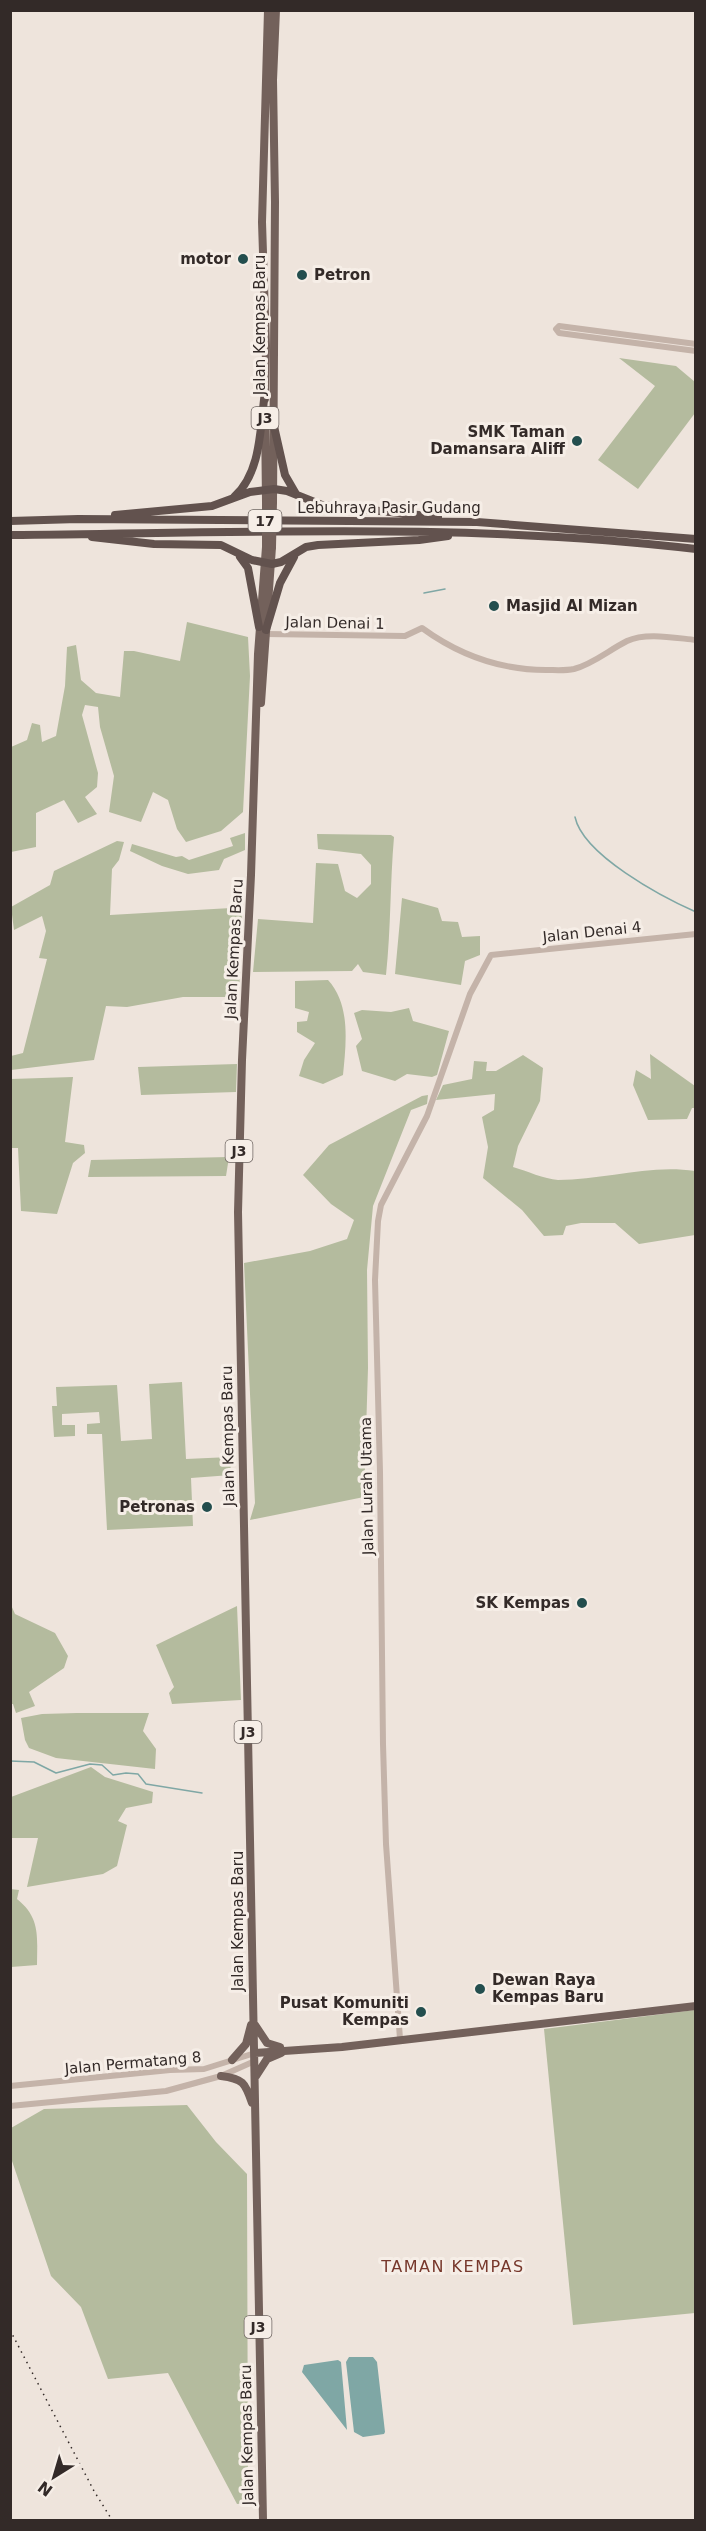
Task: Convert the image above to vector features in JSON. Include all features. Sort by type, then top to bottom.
[{"type":"highway","points":[[229,501],[244,487],[253,470],[265,392]]},
{"type":"highway","points":[[273,422],[285,475],[291,489],[297,495]]},
{"type":"highway","points":[[78,519],[184,510],[229,501],[250,492],[270,489],[297,495],[322,506],[477,522]]},
{"type":"highway","name":"Lebuhraya Pasir Gudang","points":[[10,521],[78,519],[477,522],[696,539]]},
{"type":"highway","name":"Lebuhraya Pasir Gudang","points":[[10,535],[300,531],[473,532],[638,542],[696,549]]},
{"type":"highway","points":[[58,533],[154,544],[221,545],[242,556],[269,564],[281,562],[299,551],[318,545],[419,540],[473,532]]},
{"type":"highway","points":[[233,550],[248,568],[264,630]]},
{"type":"highway","points":[[264,630],[280,583],[290,562],[299,551]]},
{"type":"main road","name":"Jalan Kempas Baru","points":[[268,10],[262,222],[266,346],[265,392],[270,489]]},
{"type":"main road","name":"Jalan Kempas Baru","points":[[263,2520],[251,1813],[242,1529],[238,1212],[253,818],[269,564],[273,422],[273,80],[276,10]]},
{"type":"main road","points":[[262,222],[271,213],[274,177]]},
{"type":"main road","points":[[255,2057],[274,2050],[330,2048],[696,2006]]},
{"type":"main road","points":[[253,2019],[259,2034],[267,2043],[291,2050]]},
{"type":"main road","points":[[232,2060],[246,2044],[253,2019]]},
{"type":"main road","points":[[255,2079],[267,2059],[291,2050]]},
{"type":"main road","points":[[221,2076],[237,2078],[247,2086],[255,2110]]},
{"type":"street","points":[[696,344],[559,326],[555,329],[558,333],[696,351]]},
{"type":"street","name":"Jalan Denai 1","points":[[264,630],[405,636],[422,628],[470,656],[485,662],[529,670],[574,669],[629,640],[640,638],[696,640]]},
{"type":"street","name":"Jalan Denai 4","points":[[491,955],[696,934]]},
{"type":"street","name":"Jalan Lurah Utama","points":[[400,2039],[386,1844],[375,1280],[380,1212],[427,1116],[470,994],[491,955]]},
{"type":"street","points":[[10,2106],[166,2091],[221,2076],[255,2057]]},
{"type":"street","name":"Jalan Permatang 8","points":[[10,2086],[170,2070],[204,2069],[232,2060],[255,2057]]},
{"type":"green space","points":[[619,358],[676,366],[695,382],[695,413],[638,489],[598,460],[655,386]]},
{"type":"green space","points":[[187,622],[248,637],[250,676],[243,812],[221,831],[186,842],[177,829],[168,800],[153,792],[141,822],[109,812],[114,776],[100,727],[98,707],[85,705],[82,715],[98,773],[97,787],[85,797],[97,814],[78,823],[64,800],[36,813],[36,847],[11,852],[11,747],[27,740],[32,723],[40,725],[42,742],[56,736],[65,686],[67,647],[76,645],[81,680],[96,693],[120,697],[124,651],[180,661]]},
{"type":"green space","points":[[245,833],[245,850],[224,859],[219,870],[188,874],[162,866],[130,851],[132,844],[176,857],[182,856],[189,860],[233,846],[230,838]]},
{"type":"green space","points":[[317,834],[391,835],[394,837],[386,975],[363,972],[358,964],[352,971],[253,972],[258,919],[313,923],[316,863],[338,864],[345,891],[357,898],[371,884],[371,865],[361,854],[318,849]]},
{"type":"green space","points":[[117,841],[124,842],[119,860],[112,869],[110,915],[242,909],[239,997],[183,997],[127,1007],[106,1006],[94,1060],[11,1070],[11,1056],[23,1053],[47,959],[39,958],[46,931],[42,916],[14,930],[11,907],[50,885],[54,871]]},
{"type":"green space","points":[[402,898],[438,908],[442,921],[458,922],[462,937],[480,936],[480,955],[465,961],[461,985],[395,974]]},
{"type":"green space","points":[[328,980],[335,990],[344,1013],[345,1051],[343,1075],[323,1084],[299,1076],[304,1060],[315,1043],[297,1032],[297,1022],[307,1021],[309,1012],[295,1008],[295,981]]},
{"type":"green space","points":[[409,1008],[413,1021],[449,1031],[437,1075],[432,1077],[407,1074],[395,1081],[362,1071],[356,1046],[362,1039],[354,1013],[362,1010],[391,1012]]},
{"type":"green space","points":[[650,1054],[695,1086],[695,1108],[692,1108],[687,1119],[648,1120],[633,1085],[636,1070],[651,1079]]},
{"type":"green space","points":[[523,1055],[543,1068],[540,1101],[518,1146],[513,1167],[541,1177],[558,1180],[661,1169],[695,1171],[695,1235],[639,1244],[615,1223],[581,1223],[566,1226],[563,1235],[544,1236],[522,1210],[483,1178],[488,1147],[482,1117],[494,1110],[495,1094],[436,1100],[443,1085],[472,1079],[474,1061],[487,1062],[486,1071],[496,1071]]},
{"type":"green space","points":[[237,1064],[236,1092],[141,1095],[138,1067]]},
{"type":"green space","points":[[73,1077],[65,1142],[84,1145],[85,1153],[73,1163],[57,1214],[21,1211],[18,1148],[11,1148],[11,1079]]},
{"type":"green space","points":[[428,1095],[427,1104],[411,1110],[373,1206],[367,1270],[368,1368],[364,1497],[250,1520],[255,1503],[244,1263],[310,1251],[347,1239],[354,1220],[331,1204],[303,1175],[329,1145],[422,1096]]},
{"type":"green space","points":[[229,1157],[226,1176],[88,1177],[91,1160]]},
{"type":"green space","points":[[182,1382],[186,1459],[230,1457],[231,1475],[191,1478],[193,1526],[107,1530],[102,1434],[87,1434],[87,1424],[100,1423],[99,1412],[62,1414],[62,1425],[75,1425],[75,1436],[54,1437],[52,1406],[57,1406],[56,1387],[117,1385],[121,1441],[152,1439],[149,1384]]},
{"type":"green space","points":[[11,1605],[15,1614],[55,1633],[68,1656],[64,1668],[29,1692],[35,1706],[16,1713],[11,1704]]},
{"type":"green space","points":[[237,1606],[241,1700],[172,1704],[169,1693],[174,1687],[156,1645]]},
{"type":"green space","points":[[149,1713],[143,1731],[156,1749],[155,1769],[56,1758],[29,1748],[25,1740],[21,1718],[42,1714]]},
{"type":"green space","points":[[91,1767],[105,1777],[153,1792],[152,1803],[126,1808],[118,1821],[127,1825],[117,1866],[103,1874],[27,1887],[38,1838],[11,1838],[11,1797]]},
{"type":"green space","points":[[10,1889],[19,1890],[17,1899],[25,1906],[34,1921],[37,1937],[37,1965],[11,1967]]},
{"type":"green space","points":[[695,2010],[695,2313],[573,2325],[544,2029]]},
{"type":"green space","points":[[187,2105],[216,2142],[247,2174],[248,2503],[237,2504],[168,2373],[108,2379],[81,2307],[51,2276],[11,2158],[11,2128],[44,2109]]},
{"type":"water","points":[[349,2357],[373,2357],[377,2362],[384,2434],[363,2437],[354,2432],[346,2362]]},
{"type":"water","points":[[338,2360],[341,2362],[347,2430],[302,2372],[304,2365]]},
{"type":"waterway","points":[[424,593],[445,589]]},
{"type":"waterway","points":[[575,817],[581,831],[592,846],[608,860],[645,885],[696,912]]},
{"type":"waterway","points":[[10,1761],[34,1762],[56,1773],[90,1764],[102,1765],[113,1775],[138,1774],[146,1784],[202,1793]]},
{"type":"railway","points":[[10,2330],[94,2491],[112,2520]]},
{"type":"place","name":"motor","points":[[243,259]]},
{"type":"place","name":"Petron","points":[[302,275]]},
{"type":"place","name":"SMK Taman Damansara Aliff","points":[[577,441]]},
{"type":"place","name":"Masjid Al Mizan","points":[[494,606]]},
{"type":"place","name":"Petronas","points":[[207,1507]]},
{"type":"place","name":"SK Kempas","points":[[582,1603]]},
{"type":"place","name":"Dewan Raya Kempas Baru","points":[[480,1989]]},
{"type":"place","name":"Pusat Komuniti Kempas","points":[[421,2012]]},
{"type":"district","name":"TAMAN KEMPAS","points":[[453,2266]]}]
